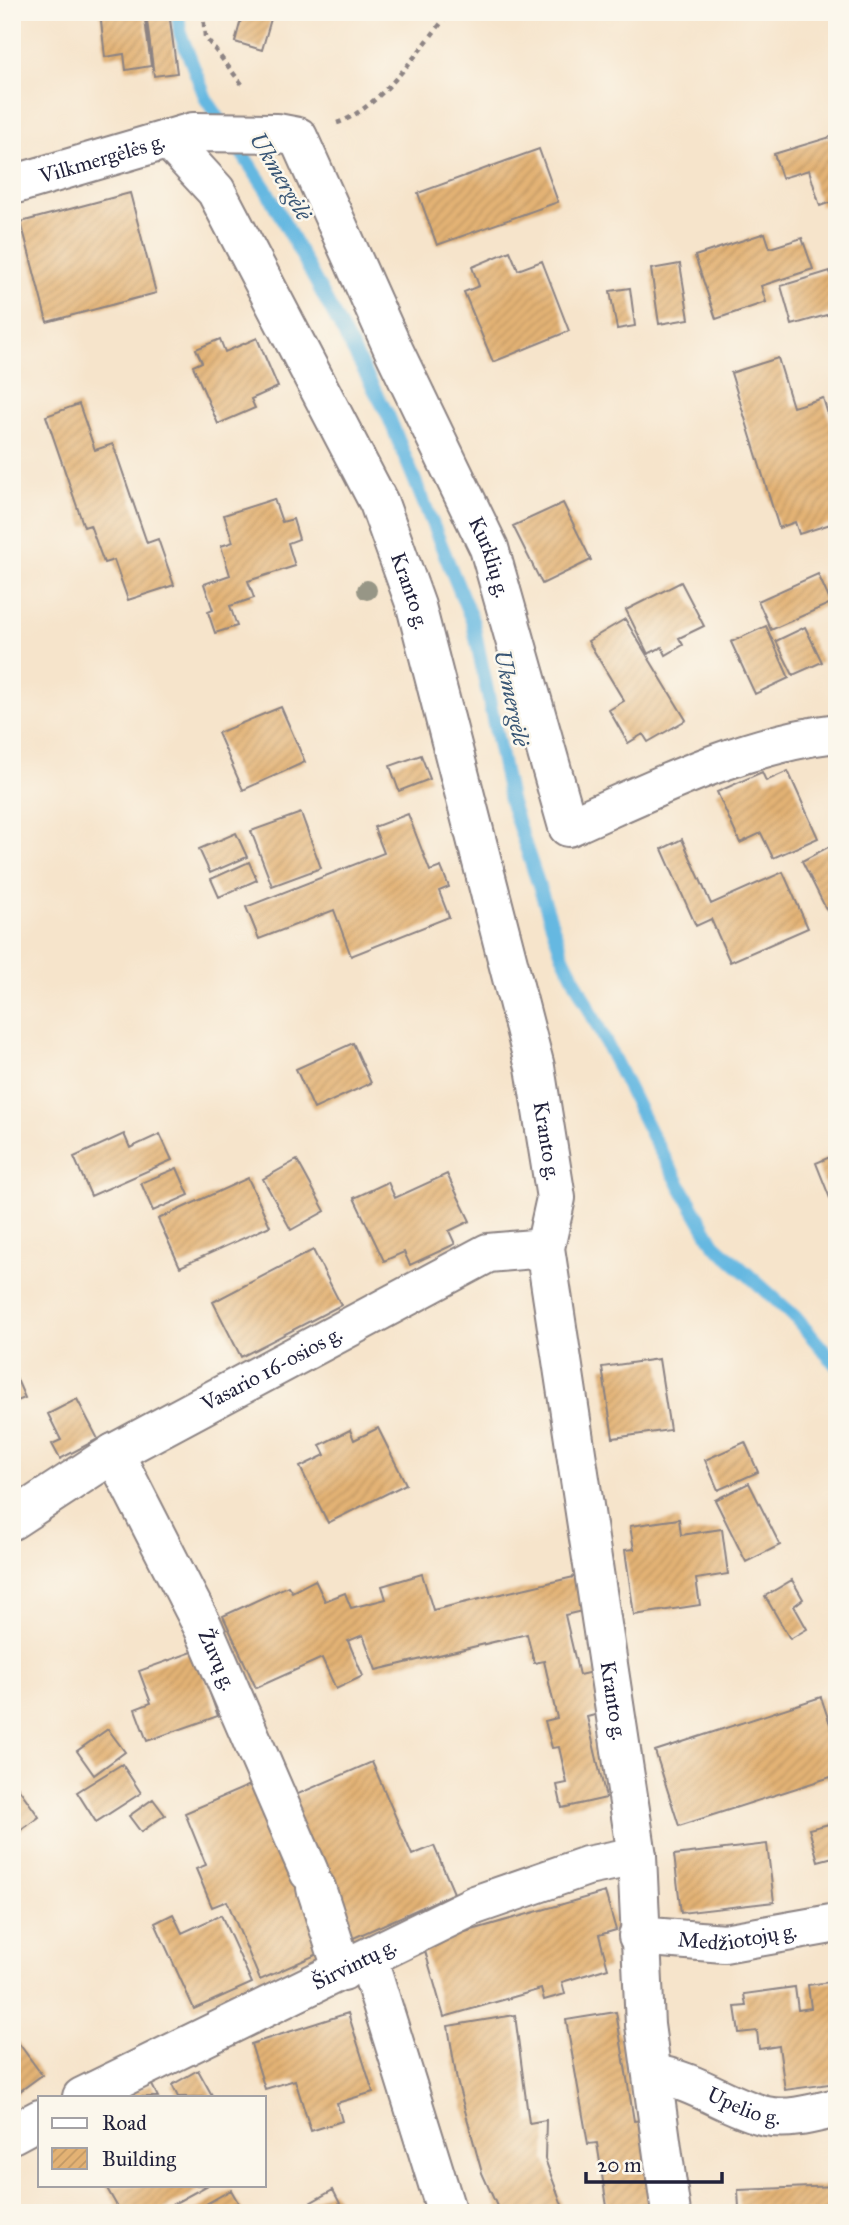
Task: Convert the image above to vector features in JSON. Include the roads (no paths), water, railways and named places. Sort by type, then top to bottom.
[{"type":"street","name":"Kurklių g.","points":[[180,136],[287,135],[489,548],[568,827],[703,767],[815,736],[837,733]]},
{"type":"street","name":"Vilkmergėlės g.","points":[[12,184],[180,136]]},
{"type":"street","name":"Kranto g.","points":[[180,136],[216,191],[379,503],[416,606],[535,1067],[556,1198],[545,1248],[637,1856],[638,1936],[645,2025],[654,2074],[671,2213]]},
{"type":"street","name":"Vasario 16-osios g.","points":[[12,1520],[114,1453],[488,1253],[545,1248]]},
{"type":"street","name":"Žuvų g.","points":[[114,1453],[203,1627],[312,1880],[356,1965],[447,2213]]},
{"type":"street","name":"Širvintų g.","points":[[84,2096],[475,1905],[587,1866],[637,1856]]},
{"type":"street","name":"Medžiotojų g.","points":[[638,1936],[724,1943],[837,1923]]},
{"type":"street","name":"Upelio g.","points":[[654,2074],[678,2078],[767,2116],[796,2117],[837,2108]]},
{"type":"street","points":[[12,2134],[38,2120]]},
{"type":"waterway","name":"Ukmergėlė","points":[[178,12],[180,33],[206,99],[267,191],[388,415],[473,623],[510,800],[562,954],[653,1138],[714,1244],[795,1317],[837,1366]]}]
